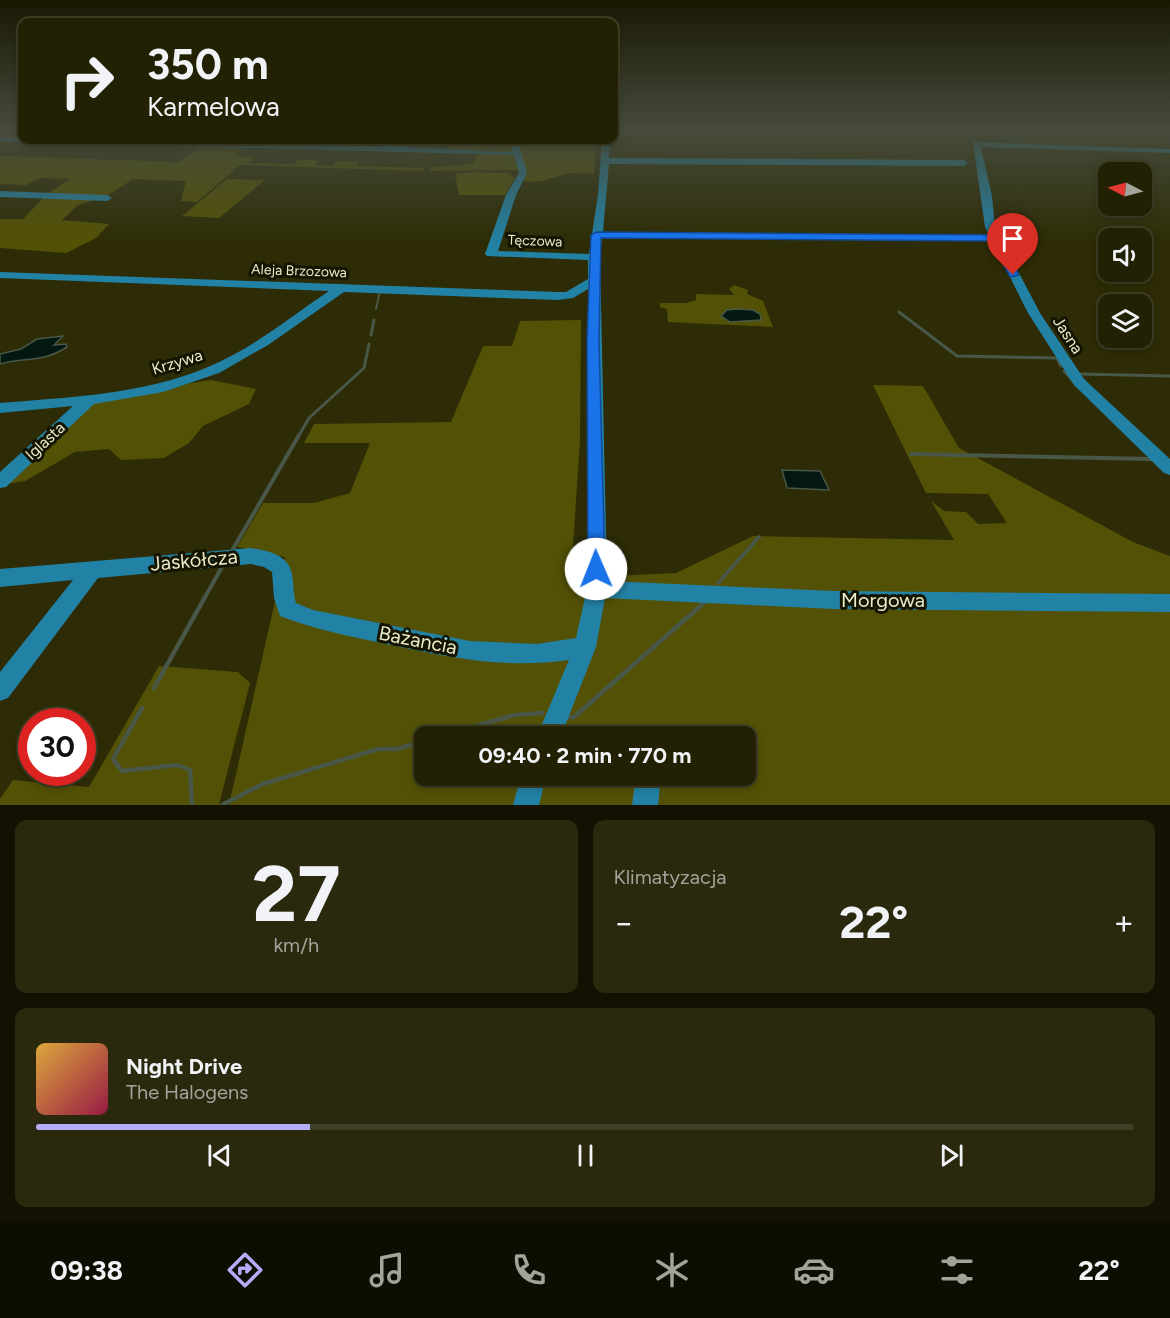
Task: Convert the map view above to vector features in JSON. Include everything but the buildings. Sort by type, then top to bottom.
[{"type":"street","name":"Tęczowa","points":[[522,168],[523,173],[511,195],[491,254],[594,257]]},
{"type":"street","points":[[553,726],[585,647],[597,589],[594,257],[605,168]]},
{"type":"street","name":"Jasna","points":[[981,168],[990,227],[1034,313],[1074,376],[1167,463]]},
{"type":"street","points":[[0,194],[107,198]]},
{"type":"street","points":[[596,235],[995,238]]},
{"type":"street","name":"Aleja Brzozowa","points":[[0,275],[558,296],[569,295],[594,280]]},
{"type":"street","name":"Krzywa","points":[[0,408],[90,399],[154,389],[213,370],[248,351],[341,288]]},
{"type":"street","name":"Iglasta","points":[[0,482],[90,399]]},
{"type":"street","name":"Jaskółcza","points":[[0,578],[251,555],[268,558],[280,566],[285,576]]},
{"type":"street","points":[[0,690],[94,568]]},
{"type":"street","name":"Bażancia","points":[[285,576],[282,596],[287,609],[313,619],[470,651],[509,655],[585,647]]},
{"type":"street","name":"Morgowa","points":[[597,589],[834,600],[1170,603]]},
{"type":"street","points":[[526,805],[531,786]]},
{"type":"street","points":[[645,805],[648,786]]},
{"type":"shaded area","points":[[0,168],[237,168],[197,202],[181,201],[186,181],[133,179],[107,196],[78,205],[62,220],[109,224],[96,238],[66,253],[0,248],[0,219],[23,219],[47,194],[70,179],[40,178],[26,185],[0,184]]},
{"type":"shaded area","points":[[318,168],[424,168],[422,171]]},
{"type":"shaded area","points":[[431,168],[594,168],[594,174],[569,173],[542,181],[525,182],[521,171],[515,170],[431,171]]},
{"type":"shaded area","points":[[508,173],[515,178],[505,195],[459,195],[455,174]]},
{"type":"shaded area","points":[[227,179],[265,180],[219,218],[182,216]]},
{"type":"shaded area","points":[[734,285],[748,290],[747,294],[763,301],[773,327],[668,322],[667,309],[660,307],[660,303],[686,303],[696,300],[696,294],[734,295],[729,289]]},
{"type":"shaded area","points":[[727,310],[753,310],[760,314],[761,320],[730,322],[721,316]]},
{"type":"shaded area","points":[[581,320],[580,439],[571,578],[676,573],[753,536],[954,540],[931,501],[944,511],[966,512],[978,524],[1007,523],[988,494],[926,493],[873,385],[923,386],[959,448],[1133,542],[1170,556],[1170,805],[229,805],[285,557],[237,547],[263,503],[314,503],[350,493],[370,443],[304,443],[314,424],[451,422],[483,346],[512,346],[520,321]]},
{"type":"shaded area","points":[[63,336],[54,345],[66,344],[67,347],[58,352],[42,358],[0,364],[0,354],[21,349],[37,339]]},
{"type":"shaded area","points":[[211,380],[256,389],[249,404],[203,426],[189,443],[164,458],[121,460],[109,449],[75,452],[25,481],[6,484],[99,397]]},
{"type":"shaded area","points":[[782,470],[820,471],[829,490],[787,488]]},
{"type":"shaded area","points":[[159,666],[238,672],[250,683],[219,805],[0,805],[0,799],[13,780],[18,780],[18,786],[89,787],[96,786],[96,775]]},
{"type":"waterway","points":[[376,309],[380,291]]},
{"type":"waterway","points":[[899,312],[957,356],[1057,358],[1061,366]]},
{"type":"waterway","points":[[371,335],[374,320]]},
{"type":"waterway","points":[[298,437],[309,418],[364,368],[369,344]]},
{"type":"waterway","points":[[1064,371],[1073,381]]},
{"type":"waterway","points":[[1079,374],[1170,376]]},
{"type":"waterway","points":[[233,549],[299,435]]},
{"type":"waterway","points":[[911,454],[1152,459]]},
{"type":"waterway","points":[[718,583],[759,537]]},
{"type":"waterway","points":[[204,599],[223,565]]},
{"type":"waterway","points":[[154,688],[205,597]]},
{"type":"waterway","points":[[567,717],[574,717],[706,601]]},
{"type":"waterway","points":[[142,708],[113,759],[122,771],[177,765],[190,770],[192,805]]},
{"type":"waterway","points":[[475,726],[515,715],[542,713]]},
{"type":"waterway","points":[[222,805],[263,784],[378,749],[397,749],[414,744]]},
{"type":"route","points":[[596,569],[593,341],[596,235],[995,238],[1013,275]]}]
